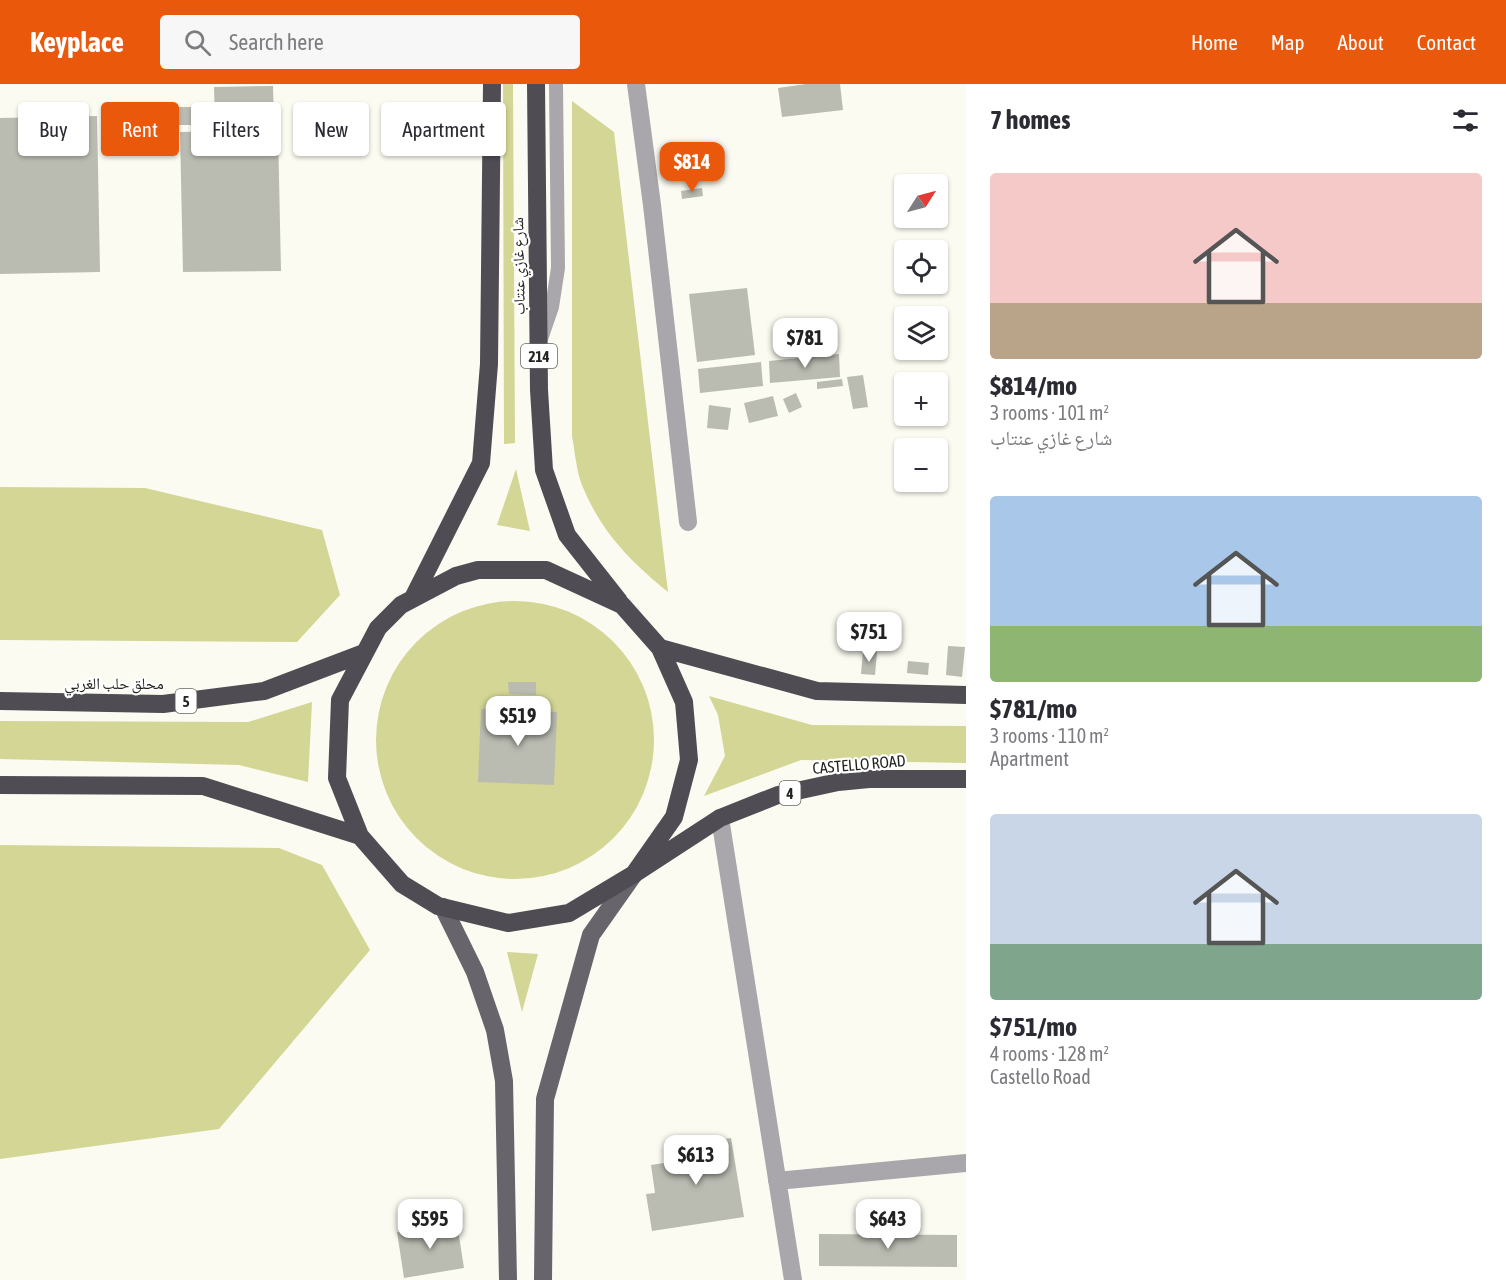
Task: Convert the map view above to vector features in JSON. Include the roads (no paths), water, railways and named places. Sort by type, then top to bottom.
[{"type":"highway","points":[[413,598],[481,463],[489,364],[492,84]]},
{"type":"highway","name":"شارع غازي عنتاب","points":[[536,84],[538,344],[544,470],[567,535],[622,605],[660,648],[684,702],[689,760],[674,817],[634,874]]},
{"type":"highway","points":[[360,836],[337,778],[340,700],[378,628],[401,605],[456,576],[478,570],[546,570],[622,605]]},
{"type":"highway","points":[[660,648],[817,690],[966,695]]},
{"type":"highway","name":"محلق حلب الغربي","points":[[0,701],[163,704],[264,691],[364,653]]},
{"type":"highway","name":"CASTELLO ROAD","points":[[360,836],[402,884],[443,907],[508,922],[569,913],[720,818],[778,795],[838,782],[869,779],[966,779]]},
{"type":"highway","points":[[0,785],[203,786],[360,836]]},
{"type":"main road","points":[[543,1280],[545,1099],[591,935],[634,874]]},
{"type":"main road","points":[[443,907],[475,972],[495,1030],[504,1081],[508,1280]]},
{"type":"street","points":[[636,84],[688,522]]},
{"type":"street","points":[[720,818],[793,1280]]},
{"type":"street","points":[[777,1181],[966,1163]]},
{"type":"lane","points":[[538,344],[552,307],[558,268],[556,84]]}]
